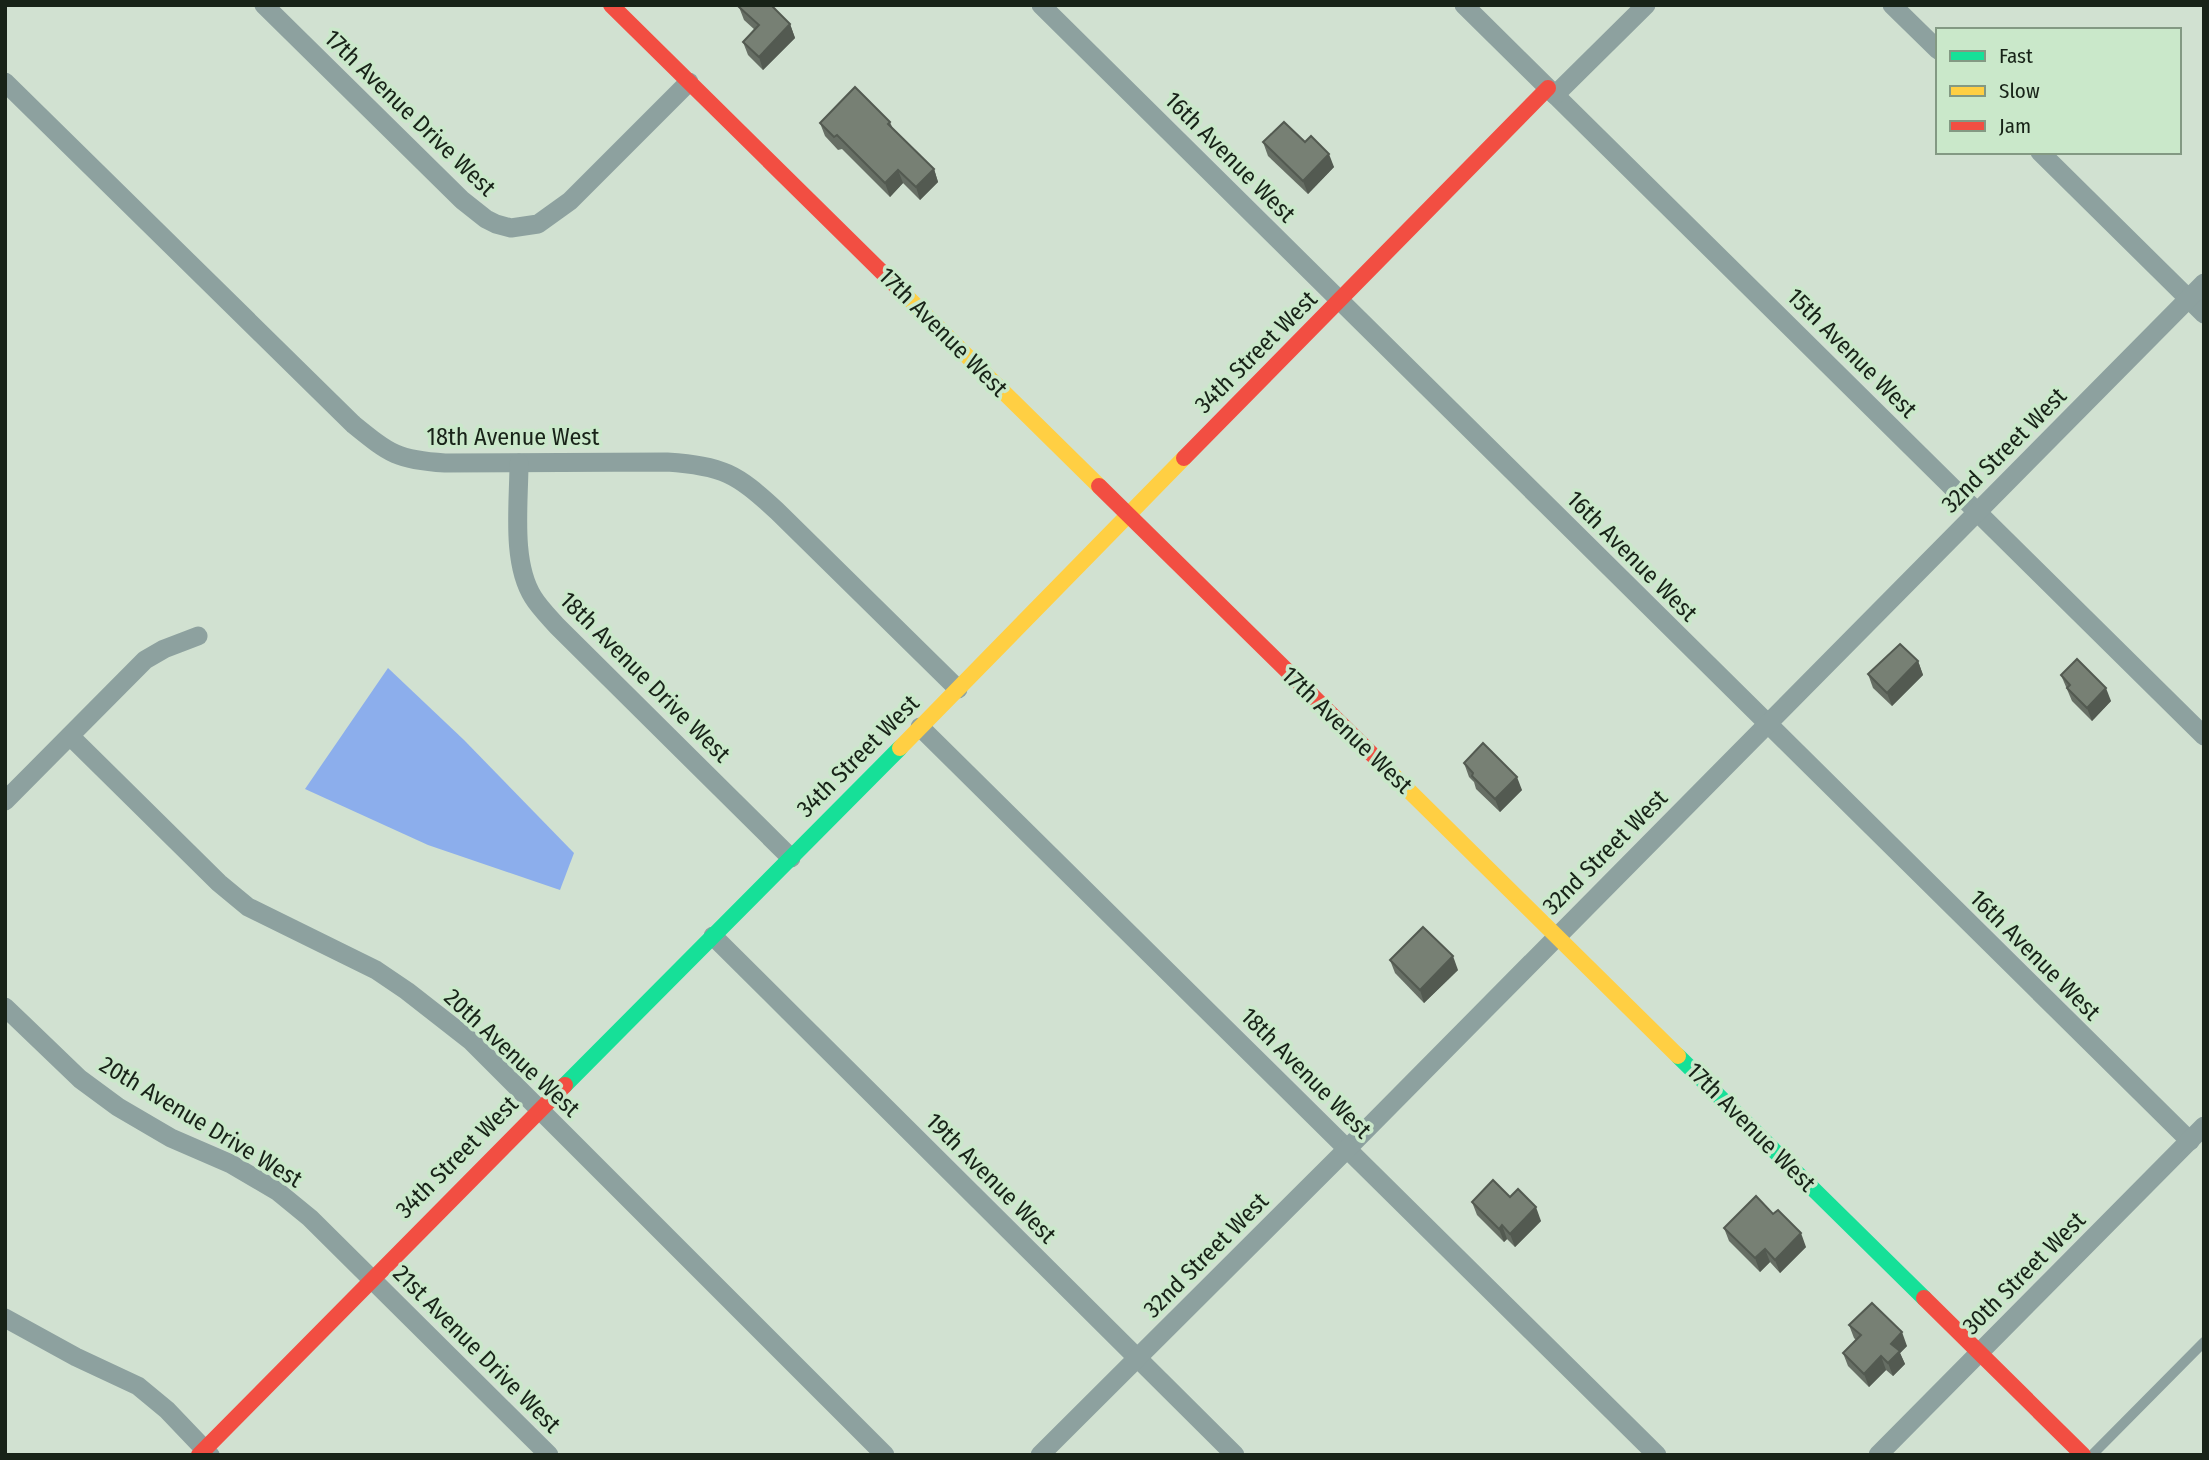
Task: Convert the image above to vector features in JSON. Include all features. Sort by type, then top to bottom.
[{"type":"street","name":"17th Avenue Drive West","points":[[264,5],[462,201],[486,219],[511,228],[538,224],[570,201],[688,82]]},
{"type":"street","name":"17th Avenue West","points":[[611,5],[2083,1455]]},
{"type":"street","name":"16th Avenue West","points":[[1041,5],[2190,1141]]},
{"type":"street","name":"15th Avenue West","points":[[1464,5],[2204,736]]},
{"type":"street","name":"34th Street West","points":[[204,1453],[371,1279],[1341,301],[1552,91],[1646,5]]},
{"type":"street","points":[[1892,5],[1936,49]]},
{"type":"street","name":"18th Avenue West","points":[[5,82],[353,424],[382,447],[413,461],[667,462],[703,464],[729,473],[751,487],[777,511],[958,689]]},
{"type":"street","points":[[2042,154],[2204,314]]},
{"type":"street","name":"32nd Street West","points":[[1040,1455],[1348,1148],[2204,283]]},
{"type":"street","name":"18th Avenue Drive West","points":[[519,463],[518,545],[522,572],[533,598],[557,626],[791,858]]},
{"type":"street","points":[[5,801],[145,660],[164,649],[198,636]]},
{"type":"street","name":"18th Avenue West","points":[[920,727],[1657,1455]]},
{"type":"street","name":"20th Avenue West","points":[[70,736],[219,883],[248,907],[376,970],[471,1041],[884,1455]]},
{"type":"street","name":"19th Avenue West","points":[[713,936],[1235,1455]]},
{"type":"street","name":"20th Avenue Drive West","points":[[5,1007],[80,1079],[118,1107],[170,1138],[231,1164],[277,1191],[310,1218],[371,1279]]},
{"type":"street","name":"30th Street West","points":[[1878,1455],[2204,1126]]},
{"type":"street","name":"21st Avenue Drive West","points":[[371,1279],[549,1455]]},
{"type":"street","points":[[5,1318],[76,1357],[138,1386],[167,1410],[204,1453]]},
{"type":"lane","points":[[2092,1455],[2204,1342]]},
{"type":"water","points":[[388,668],[464,740],[574,853],[560,890],[428,845],[305,789]]},
{"type":"building","points":[[771,5],[790,24],[759,57],[743,42],[759,25],[739,7]]},
{"type":"building","points":[[855,87],[934,169],[916,187],[898,170],[885,183],[837,135],[834,137],[820,123]]},
{"type":"building","points":[[1284,122],[1305,142],[1311,136],[1329,154],[1303,181],[1263,142]]},
{"type":"building","points":[[1900,644],[1918,661],[1887,693],[1868,674]]},
{"type":"building","points":[[2077,659],[2106,688],[2087,708],[2067,688],[2070,685],[2061,675]]},
{"type":"building","points":[[1483,743],[1517,777],[1495,799],[1472,776],[1473,773],[1464,763]]},
{"type":"building","points":[[1423,927],[1453,956],[1420,990],[1390,960]]},
{"type":"building","points":[[1493,1180],[1510,1197],[1518,1189],[1536,1207],[1510,1234],[1502,1225],[1499,1229],[1472,1202]]},
{"type":"building","points":[[1756,1196],[1773,1214],[1778,1210],[1801,1233],[1775,1260],[1765,1249],[1755,1258],[1724,1228]]},
{"type":"building","points":[[1872,1303],[1902,1332],[1891,1344],[1900,1351],[1888,1363],[1881,1356],[1864,1374],[1843,1353],[1861,1335],[1849,1325]]},
{"type":"traffic: fast","points":[[565,1085],[900,748]]},
{"type":"traffic: fast","points":[[1678,1056],[1924,1298]]},
{"type":"traffic: slow","points":[[900,290],[1099,486]]},
{"type":"traffic: slow","points":[[900,748],[1184,458]]},
{"type":"traffic: slow","points":[[1390,772],[1678,1056]]},
{"type":"traffic: jam","points":[[611,5],[900,290]]},
{"type":"traffic: jam","points":[[1184,458],[1548,88]]},
{"type":"traffic: jam","points":[[1099,486],[1390,772]]},
{"type":"traffic: jam","points":[[199,1455],[565,1085]]},
{"type":"traffic: jam","points":[[1924,1298],[2083,1455]]}]
